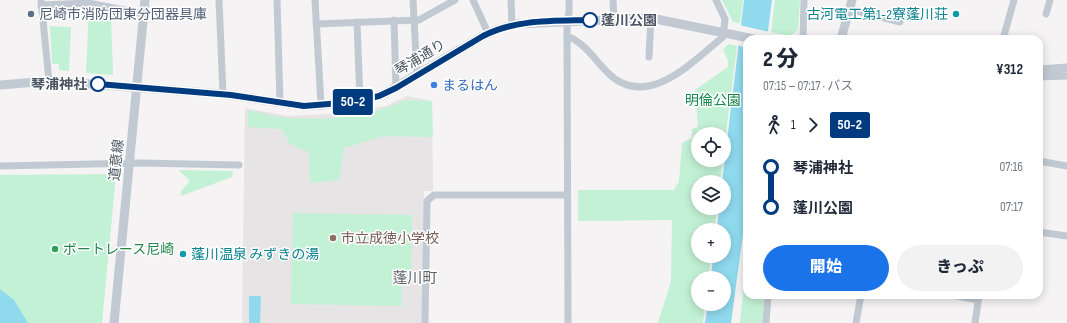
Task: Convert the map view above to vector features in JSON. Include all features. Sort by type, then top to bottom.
[{"type":"street","name":"道意線","points":[[114,323],[145,0]]},
{"type":"street","points":[[219,0],[223,94]]},
{"type":"street","points":[[277,0],[280,102]]},
{"type":"street","points":[[315,0],[321,105]]},
{"type":"street","points":[[413,0],[417,76]]},
{"type":"street","points":[[316,24],[419,20],[455,0]]},
{"type":"street","points":[[473,0],[488,33]]},
{"type":"street","points":[[511,0],[512,25]]},
{"type":"street","points":[[568,323],[566,21],[569,14],[569,0]]},
{"type":"street","points":[[613,0],[614,19]]},
{"type":"street","points":[[567,36],[587,48],[615,80],[636,87],[650,87],[675,75],[728,33],[725,19],[716,0]]},
{"type":"street","points":[[803,35],[804,0]]},
{"type":"street","points":[[1005,35],[1014,0]]},
{"type":"street","points":[[1046,14],[1050,0]]},
{"type":"street","points":[[49,81],[41,3],[89,3],[144,14]]},
{"type":"street","points":[[842,35],[850,4],[900,22]]},
{"type":"street","points":[[649,57],[651,18]]},
{"type":"street","name":"琴浦通り","points":[[0,85],[49,81],[223,94],[304,106],[321,105],[360,101],[379,96],[417,76],[488,33],[512,25],[566,21],[651,18],[743,36]]},
{"type":"street","points":[[394,20],[396,88]]},
{"type":"street","points":[[357,22],[360,101]]},
{"type":"street","points":[[1043,70],[1067,68]]},
{"type":"street","points":[[1043,77],[1067,76]]},
{"type":"street","points":[[1043,163],[1067,166]]},
{"type":"street","points":[[0,166],[130,164],[239,165]]},
{"type":"street","points":[[425,323],[427,202],[434,195],[567,194]]},
{"type":"street","points":[[1043,233],[1067,236]]},
{"type":"street","points":[[766,323],[768,299]]},
{"type":"street","points":[[856,323],[860,299]]},
{"type":"street","points":[[975,323],[979,299]]},
{"type":"shaded area","name":"市立成徳小学校","points":[[407,96],[432,101],[433,191],[424,191],[422,323],[242,323],[245,108],[288,116],[346,113],[386,106]]},
{"type":"green space","points":[[722,0],[743,0],[740,23],[733,22]]},
{"type":"green space","points":[[775,0],[800,0],[798,30],[791,35],[771,32]]},
{"type":"green space","points":[[89,7],[110,10],[113,75],[86,73]]},
{"type":"green space","points":[[50,26],[71,27],[69,71],[59,70],[59,64],[52,64]]},
{"type":"green space","name":"明倫公園","points":[[730,44],[737,46],[727,127],[698,127],[695,90],[728,67],[728,60],[723,50]]},
{"type":"green space","points":[[406,100],[432,101],[433,137],[383,136],[344,148],[339,180],[310,183],[309,152],[290,144],[282,129],[248,127],[248,110],[290,118],[320,119],[364,114]]},
{"type":"green space","name":"明倫公園","points":[[691,138],[691,167],[722,167],[721,175],[691,175],[691,215],[716,215],[715,223],[691,223],[691,263],[710,263],[709,271],[691,271],[691,311],[704,311],[703,323],[658,323],[671,281],[672,220],[578,221],[578,190],[674,190],[679,181],[682,143]]},
{"type":"green space","points":[[179,170],[233,171],[232,177],[181,196],[181,191],[190,181]]},
{"type":"green space","name":"ボートレース尼崎","points":[[116,174],[102,323],[0,323],[0,175]]},
{"type":"green space","points":[[293,213],[412,215],[411,278],[402,278],[402,306],[291,304]]},
{"type":"green space","points":[[743,294],[743,299],[764,299],[763,323],[740,323]]},
{"type":"water","points":[[744,0],[772,0],[768,35],[743,35],[743,234],[731,323],[705,323],[707,311],[731,311],[731,271],[712,271],[712,263],[731,263],[731,223],[718,223],[718,215],[731,215],[731,175],[723,175],[724,167],[731,167],[731,127],[729,127]]},
{"type":"water","points":[[0,289],[14,300],[28,323],[0,323]]},
{"type":"water","points":[[249,296],[261,296],[260,323],[249,323]]},
{"type":"pier","points":[[739,25],[770,32],[770,35],[743,35],[743,47],[737,45]]},
{"type":"bus line","name":"50-2","points":[[98,84],[245,96],[304,106],[353,102],[379,96],[396,88],[488,33],[505,26],[590,20]]},
{"type":"place","name":"尼崎市消防団東分団器具庫","points":[[31,14]]},
{"type":"place","name":"古河電工第1-2寮蓬川荘","points":[[956,14]]},
{"type":"place","name":"蓬川公園","points":[[590,20]]},
{"type":"place","name":"琴浦神社","points":[[98,84]]},
{"type":"place","name":"まるはん","points":[[434,85]]},
{"type":"place","name":"市立成徳小学校","points":[[333,238]]},
{"type":"place","name":"ボートレース尼崎","points":[[55,249]]},
{"type":"place","name":"蓬川温泉 みずきの湯","points":[[183,254]]},
{"type":"district","name":"蓬川町","points":[[415,278]]}]
